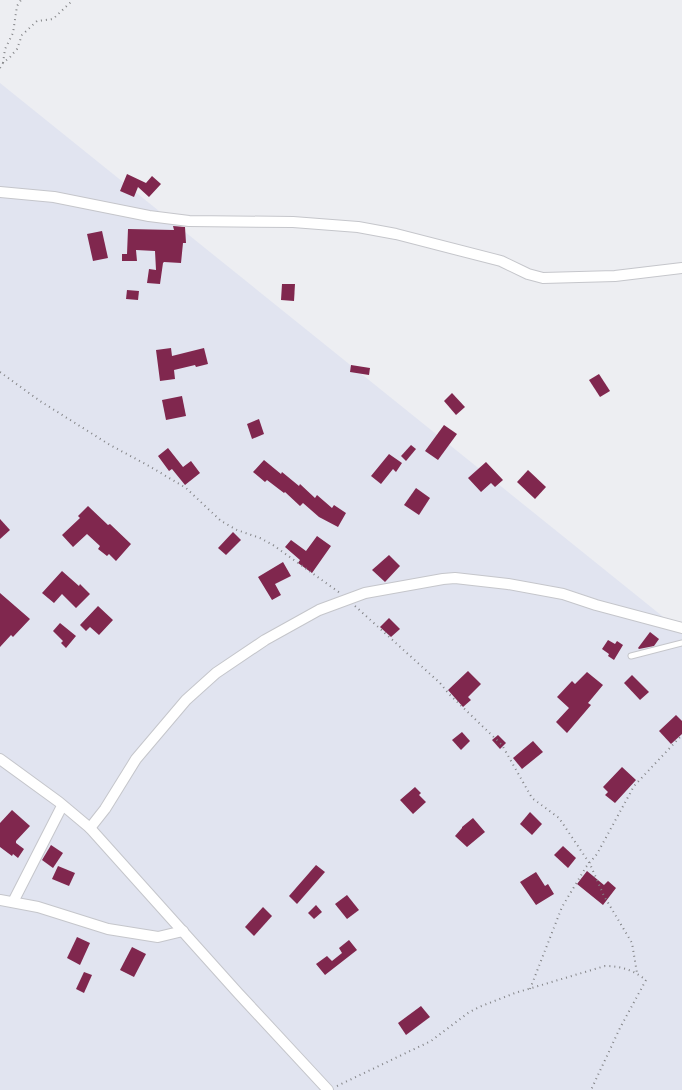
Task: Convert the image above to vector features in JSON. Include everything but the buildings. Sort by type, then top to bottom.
[{"type":"street","points":[[0,192],[54,197],[149,216],[189,221],[293,222],[358,227],[396,234],[501,261],[528,274],[544,278],[615,276],[682,268]]},
{"type":"street","points":[[90,828],[105,809],[136,758],[200,687],[216,673],[265,640],[319,610],[376,590],[455,578],[508,584],[564,594],[596,605],[682,628]]},
{"type":"street","points":[[0,759],[90,828],[238,993],[332,1088]]},
{"type":"street","points":[[13,902],[62,806]]},
{"type":"street","points":[[0,900],[38,906],[108,929],[158,937],[183,931]]},
{"type":"lane","points":[[632,656],[682,642]]},
{"type":"path","points":[[0,68],[5,49],[13,33],[17,6],[21,0]]},
{"type":"path","points":[[3,62],[17,48],[22,35],[37,21],[54,19],[73,0]]},
{"type":"path","points":[[0,372],[40,401],[110,445],[186,488],[221,521],[272,545],[348,600],[440,683],[502,745],[532,798],[560,818],[597,876],[604,896],[632,943],[637,973]]},
{"type":"path","points":[[530,989],[562,907],[581,875],[597,854],[634,786],[682,735]]},
{"type":"path","points":[[332,1088],[431,1040],[479,1007],[515,992],[605,966],[618,966],[637,973],[646,980],[620,1028],[591,1090]]},
{"type":"shaded area","points":[[0,83],[682,632],[682,1090],[0,1090]]}]
